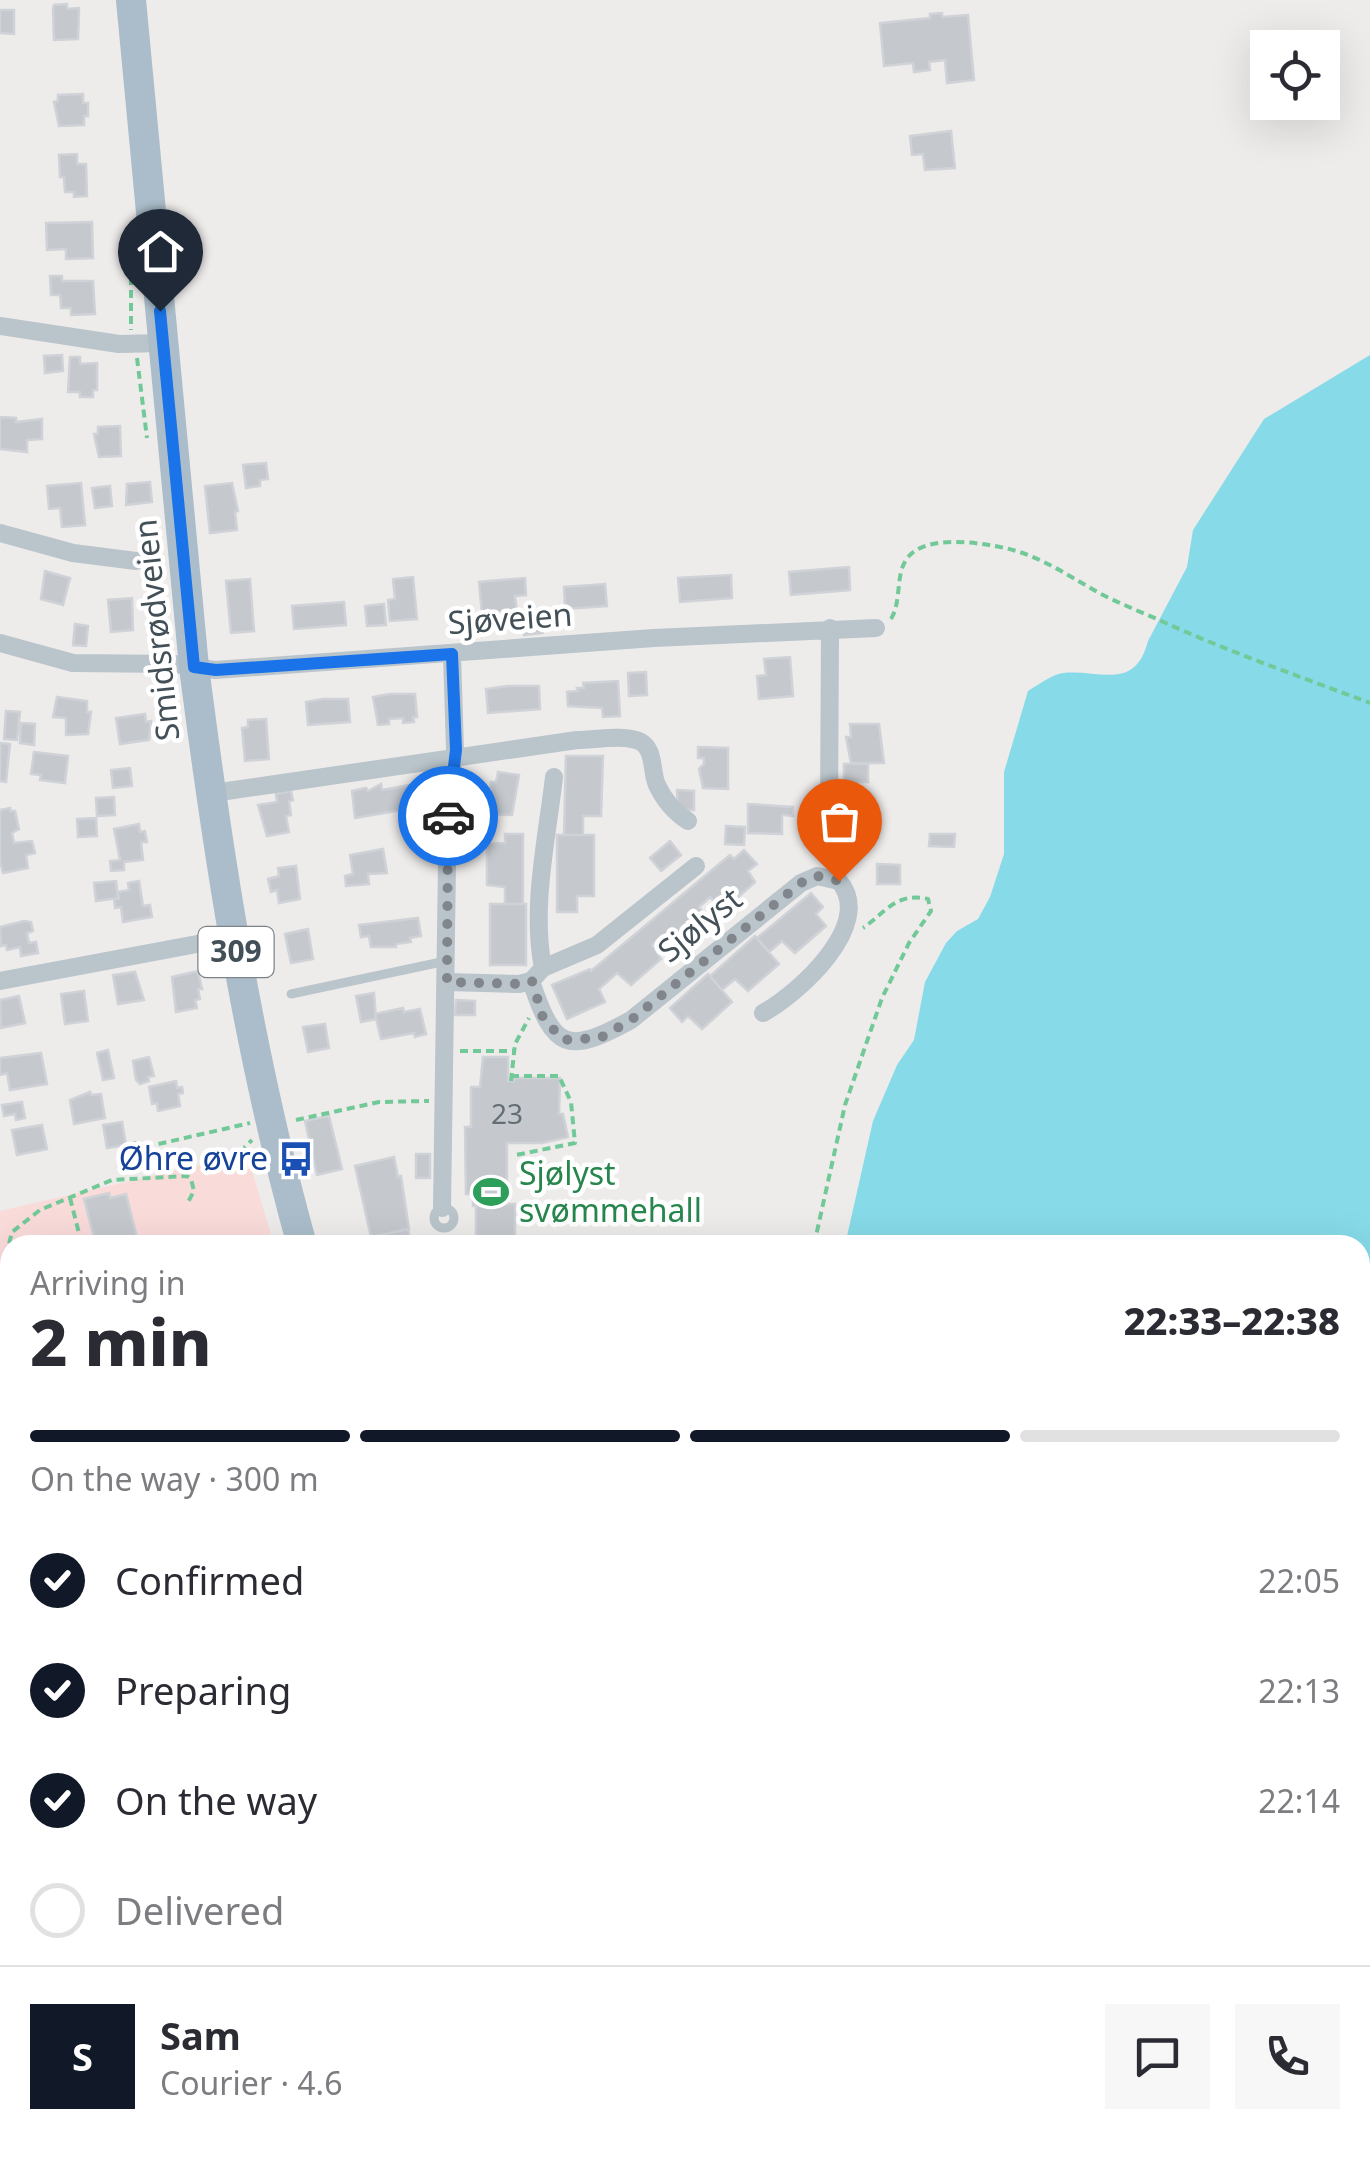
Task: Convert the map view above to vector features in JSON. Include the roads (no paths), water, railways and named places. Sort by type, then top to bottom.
[{"type":"main road","name":"Smidsrødveien","points":[[131,0],[194,667],[259,1129],[298,1235]]},
{"type":"street","points":[[0,326],[119,344],[163,342]]},
{"type":"street","points":[[0,533],[73,552],[136,561]]},
{"type":"street","points":[[829,816],[830,628]]},
{"type":"street","name":"Sjøveien","points":[[0,643],[73,663],[175,664],[216,670],[876,628]]},
{"type":"street","points":[[442,1208],[448,794],[455,756],[452,654]]},
{"type":"street","points":[[227,790],[578,740],[639,741],[650,753],[659,789],[676,813],[688,821]]},
{"type":"street","name":"Sjølyst","points":[[554,778],[541,891],[537,975],[540,1008],[553,1032],[563,1040],[600,1038],[631,1020],[785,894],[817,876],[839,881],[848,897],[844,933],[838,946],[777,1006],[763,1013]]},
{"type":"street","name":"Sjølyst","points":[[447,982],[520,984],[597,945],[696,866]]},
{"type":"street","points":[[0,981],[213,941]]},
{"type":"lane","points":[[291,994],[446,962]]},
{"type":"water","points":[[1370,355],[1370,1235],[847,1235],[873,1121],[897,1065],[914,1040],[925,982],[946,943],[978,919],[990,897],[1004,854],[1004,772],[1028,691],[1063,673],[1114,675],[1134,667],[1187,567],[1193,530],[1264,419]]},
{"type":"place","name":"Øhre øvre","points":[[296,1159]]},
{"type":"place","name":"Sjølyst svømmehall","points":[[491,1192]]}]
